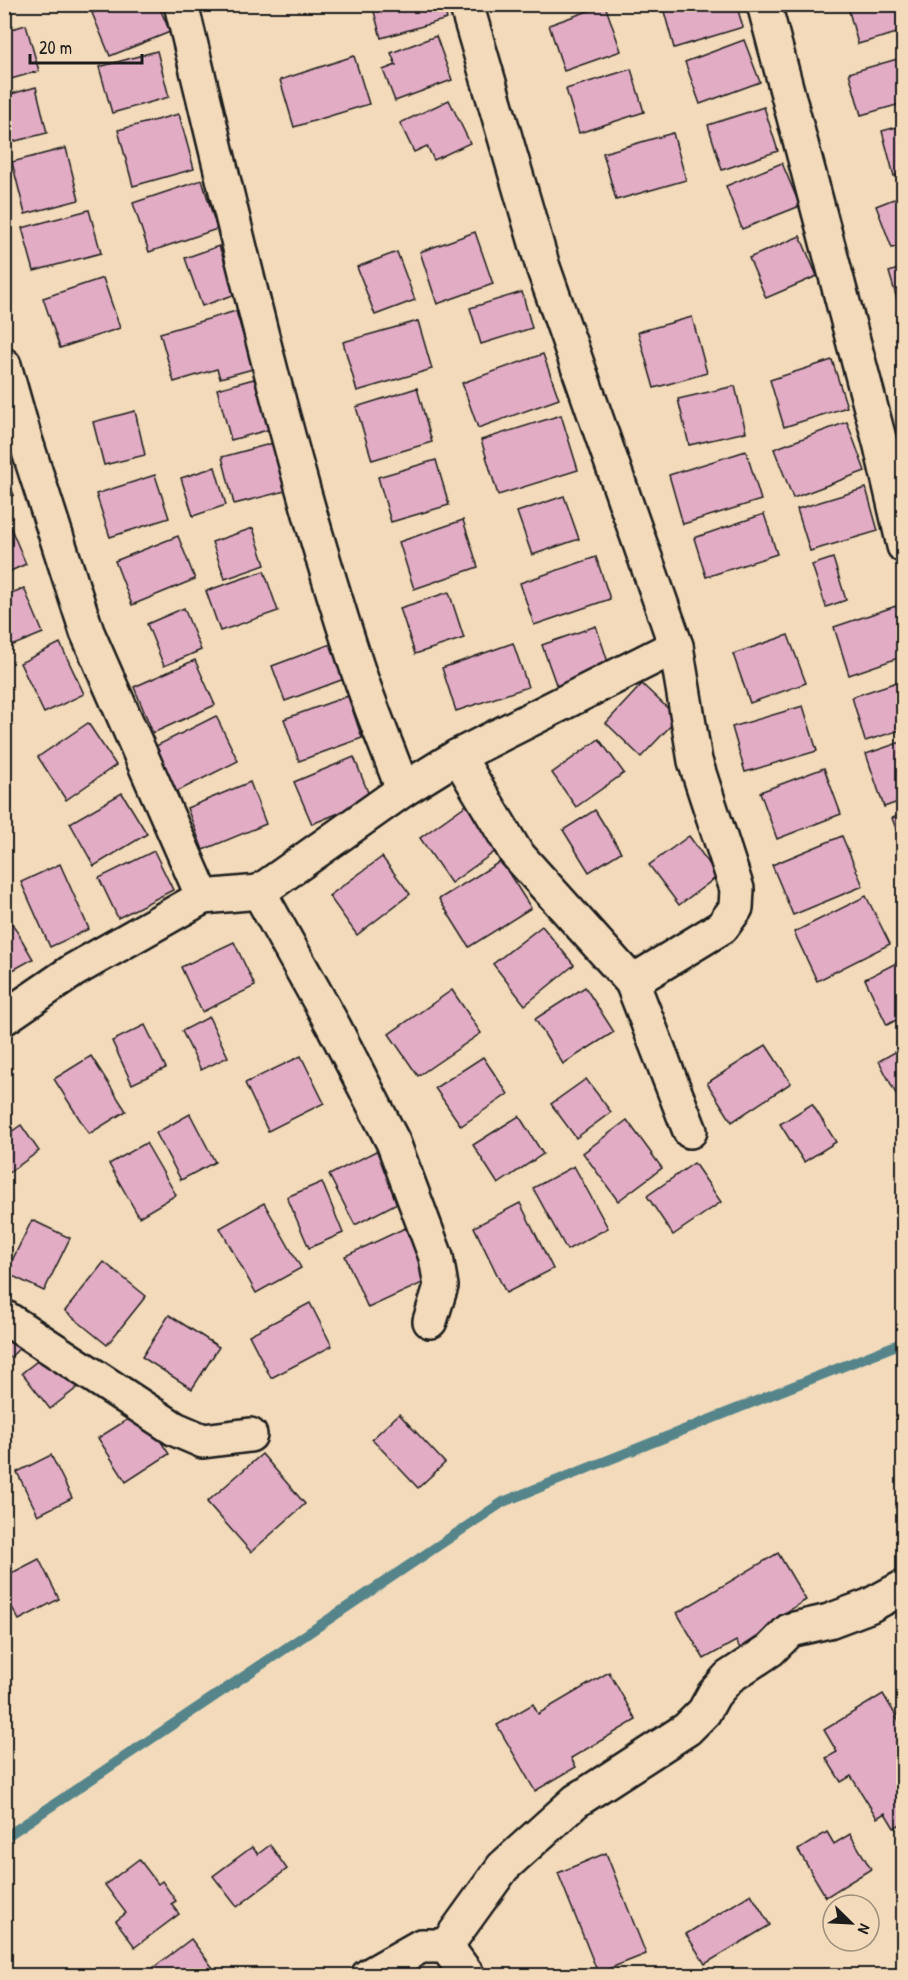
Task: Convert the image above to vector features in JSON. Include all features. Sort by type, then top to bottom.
[{"type":"street","points":[[181,4],[298,472],[354,659],[403,790]]},
{"type":"street","points":[[466,4],[543,267],[676,646],[695,761],[737,889],[736,908],[722,927],[632,982]]},
{"type":"street","points":[[764,4],[881,446],[903,546]]},
{"type":"street","points":[[4,365],[25,439],[87,632],[203,897]]},
{"type":"street","points":[[4,1018],[74,970],[203,897],[259,892],[403,790],[458,756],[676,646]]},
{"type":"street","points":[[458,756],[516,853],[632,982],[690,1131]]},
{"type":"street","points":[[259,892],[334,1027],[393,1142],[436,1257],[441,1286],[430,1321]]},
{"type":"street","points":[[4,1317],[175,1428],[203,1441],[250,1435]]},
{"type":"street","points":[[446,1946],[503,1867],[576,1801],[687,1729],[704,1712],[714,1694],[729,1677],[770,1650],[790,1630],[829,1622],[869,1606],[903,1587]]},
{"type":"street","points":[[368,1976],[421,1946],[446,1946]]},
{"type":"street","points":[[446,1946],[468,1976]]},
{"type":"building","points":[[114,4],[158,4],[170,32],[110,56],[92,13]]},
{"type":"building","points":[[372,4],[443,4],[447,19],[381,38]]},
{"type":"building","points":[[662,4],[736,4],[743,27],[674,48]]},
{"type":"building","points":[[847,4],[902,4],[904,31],[858,44]]},
{"type":"building","points":[[605,5],[621,51],[564,71],[549,25]]},
{"type":"building","points":[[26,25],[39,71],[4,81],[4,31]]},
{"type":"building","points":[[436,36],[452,80],[395,101],[383,70],[396,65],[391,53]]},
{"type":"building","points":[[744,40],[760,82],[700,104],[685,62]]},
{"type":"building","points":[[157,51],[169,97],[112,113],[99,67]]},
{"type":"building","points":[[354,56],[369,104],[294,127],[280,80]]},
{"type":"building","points":[[904,57],[904,103],[861,115],[849,73]]},
{"type":"building","points":[[631,69],[644,112],[579,133],[566,89]]},
{"type":"building","points":[[36,87],[47,133],[4,144],[4,96]]},
{"type":"building","points":[[449,100],[470,143],[434,160],[427,146],[414,152],[400,123]]},
{"type":"building","points":[[764,107],[778,151],[722,170],[708,125]]},
{"type":"building","points":[[179,114],[194,169],[133,186],[118,130]]},
{"type":"building","points":[[904,125],[904,173],[894,176],[882,131]]},
{"type":"building","points":[[673,133],[686,180],[616,200],[603,153]]},
{"type":"building","points":[[66,148],[79,200],[25,214],[12,162]]},
{"type":"building","points":[[782,163],[800,206],[742,229],[726,186]]},
{"type":"building","points":[[202,180],[217,229],[149,252],[133,203]]},
{"type":"building","points":[[904,195],[904,244],[892,248],[876,206]]},
{"type":"building","points":[[89,210],[101,253],[34,271],[22,228]]},
{"type":"building","points":[[475,232],[493,284],[437,304],[420,252]]},
{"type":"building","points":[[800,236],[817,276],[766,298],[749,258]]},
{"type":"building","points":[[219,246],[236,294],[202,306],[185,258]]},
{"type":"building","points":[[397,252],[415,300],[375,315],[357,267]]},
{"type":"building","points":[[904,267],[904,308],[900,309],[889,272]]},
{"type":"building","points":[[103,278],[120,328],[60,348],[43,298]]},
{"type":"building","points":[[522,292],[532,328],[481,344],[470,308]]},
{"type":"building","points":[[236,311],[243,335],[250,333],[260,367],[220,378],[217,369],[174,382],[160,333]]},
{"type":"building","points":[[692,317],[707,373],[654,388],[638,332]]},
{"type":"building","points":[[418,321],[432,369],[357,391],[343,342]]},
{"type":"building","points":[[543,354],[559,399],[478,428],[462,383]]},
{"type":"building","points":[[832,360],[847,407],[784,427],[770,380]]},
{"type":"building","points":[[254,379],[258,390],[265,388],[275,428],[231,440],[217,389]]},
{"type":"building","points":[[735,386],[746,432],[689,445],[678,399]]},
{"type":"building","points":[[417,388],[432,442],[372,460],[356,407]]},
{"type":"building","points":[[135,411],[145,455],[104,465],[93,422]]},
{"type":"building","points":[[561,415],[578,470],[498,495],[481,440]]},
{"type":"building","points":[[847,422],[865,471],[793,498],[774,449]]},
{"type":"building","points":[[281,441],[293,489],[234,504],[222,457]]},
{"type":"building","points":[[746,451],[761,500],[683,524],[669,475]]},
{"type":"building","points":[[436,460],[449,505],[391,522],[378,477]]},
{"type":"building","points":[[215,467],[226,505],[193,516],[181,478]]},
{"type":"building","points":[[4,471],[14,495],[4,498]]},
{"type":"building","points":[[155,475],[169,518],[110,537],[96,494]]},
{"type":"building","points":[[866,488],[878,531],[810,551],[797,509]]},
{"type":"building","points":[[564,496],[579,539],[532,555],[517,512]]},
{"type":"building","points":[[764,514],[777,554],[706,577],[694,538]]},
{"type":"building","points":[[6,517],[26,564],[4,574],[4,518]]},
{"type":"building","points":[[463,520],[478,567],[414,589],[399,542]]},
{"type":"building","points":[[253,528],[265,565],[225,579],[212,542]]},
{"type":"building","points":[[178,536],[195,579],[132,605],[115,561]]},
{"type":"building","points":[[596,557],[610,599],[534,625],[520,583]]},
{"type":"building","points":[[833,558],[846,600],[826,607],[812,565]]},
{"type":"building","points":[[264,571],[278,611],[220,631],[206,591]]},
{"type":"building","points":[[24,588],[43,633],[4,649],[4,596]]},
{"type":"building","points":[[449,592],[464,638],[415,654],[400,608]]},
{"type":"building","points":[[896,606],[904,629],[904,656],[849,675],[834,627]]},
{"type":"building","points":[[184,608],[201,650],[164,666],[147,624]]},
{"type":"building","points":[[596,626],[610,668],[557,687],[542,645]]},
{"type":"building","points":[[788,635],[806,683],[750,703],[733,654]]},
{"type":"building","points":[[60,643],[84,694],[44,713],[20,663]]},
{"type":"building","points":[[513,643],[528,687],[456,711],[442,668]]},
{"type":"building","points":[[331,644],[344,679],[285,701],[272,666]]},
{"type":"building","points":[[195,660],[215,705],[153,733],[134,687]]},
{"type":"building","points":[[903,680],[904,729],[865,741],[852,697]]},
{"type":"building","points":[[642,684],[678,718],[641,757],[606,723]]},
{"type":"building","points":[[348,696],[362,738],[299,761],[284,719]]},
{"type":"building","points":[[803,706],[817,751],[745,772],[732,727]]},
{"type":"building","points":[[216,716],[238,761],[176,792],[154,747]]},
{"type":"building","points":[[88,723],[116,765],[66,800],[38,757]]},
{"type":"building","points":[[599,739],[624,773],[576,807],[552,773]]},
{"type":"building","points":[[904,741],[904,800],[884,807],[866,754]]},
{"type":"building","points":[[354,757],[371,800],[312,824],[294,782]]},
{"type":"building","points":[[824,768],[841,814],[777,839],[760,792]]},
{"type":"building","points":[[250,782],[266,824],[203,850],[187,808]]},
{"type":"building","points":[[122,793],[147,834],[94,866],[70,823]]},
{"type":"building","points":[[476,798],[507,843],[451,883],[420,838]]},
{"type":"building","points":[[595,810],[621,852],[589,872],[563,830]]},
{"type":"building","points":[[904,814],[904,851],[892,818]]},
{"type":"building","points":[[689,836],[718,876],[679,905],[649,865]]},
{"type":"building","points":[[842,836],[863,886],[793,915],[772,865]]},
{"type":"building","points":[[154,851],[173,890],[118,918],[99,878]]},
{"type":"building","points":[[382,857],[410,894],[357,935],[329,896]]},
{"type":"building","points":[[501,861],[531,908],[469,947],[439,899]]},
{"type":"building","points":[[60,864],[89,929],[50,947],[21,882]]},
{"type":"building","points":[[866,896],[890,944],[817,981],[794,932]]},
{"type":"building","points":[[4,909],[33,959],[4,975]]},
{"type":"building","points":[[542,926],[574,965],[525,1005],[493,964]]},
{"type":"building","points":[[234,942],[255,986],[202,1012],[181,967]]},
{"type":"building","points":[[904,959],[904,1016],[887,1025],[865,979]]},
{"type":"building","points":[[585,987],[614,1032],[563,1064],[535,1019]]},
{"type":"building","points":[[452,990],[481,1033],[418,1076],[389,1034]]},
{"type":"building","points":[[209,1017],[228,1057],[201,1070],[182,1031]]},
{"type":"building","points":[[145,1025],[166,1068],[132,1084],[112,1041]]},
{"type":"building","points":[[766,1045],[791,1083],[732,1122],[707,1083]]},
{"type":"building","points":[[904,1047],[904,1092],[897,1096],[879,1061]]},
{"type":"building","points":[[91,1056],[126,1111],[89,1134],[54,1079]]},
{"type":"building","points":[[301,1056],[324,1103],[268,1131],[245,1083]]},
{"type":"building","points":[[483,1057],[508,1094],[461,1126],[435,1088]]},
{"type":"building","points":[[586,1079],[611,1112],[576,1138],[551,1104]]},
{"type":"building","points":[[812,1104],[836,1142],[804,1162],[780,1124]]},
{"type":"building","points":[[190,1114],[215,1162],[181,1180],[156,1133]]},
{"type":"building","points":[[519,1116],[543,1154],[498,1184],[473,1145]]},
{"type":"building","points":[[627,1120],[662,1168],[618,1201],[583,1153]]},
{"type":"building","points":[[21,1125],[39,1151],[4,1176],[4,1137]]},
{"type":"building","points":[[146,1143],[176,1195],[139,1217],[109,1164]]},
{"type":"building","points":[[378,1150],[403,1200],[355,1225],[329,1175]]},
{"type":"building","points":[[694,1163],[721,1202],[673,1235],[647,1196]]},
{"type":"building","points":[[574,1166],[608,1228],[567,1250],[533,1188]]},
{"type":"building","points":[[322,1182],[343,1233],[309,1248],[287,1197]]},
{"type":"building","points":[[264,1203],[301,1268],[256,1293],[220,1228]]},
{"type":"building","points":[[520,1203],[553,1269],[506,1293],[474,1227]]},
{"type":"building","points":[[32,1220],[70,1238],[44,1291],[6,1273]]},
{"type":"building","points":[[405,1228],[429,1280],[368,1308],[345,1256]]},
{"type":"building","points":[[104,1262],[146,1296],[107,1345],[65,1311]]},
{"type":"building","points":[[310,1303],[332,1346],[271,1378],[249,1335]]},
{"type":"building","points":[[169,1315],[219,1347],[192,1389],[142,1357]]},
{"type":"building","points":[[4,1327],[22,1346],[4,1363]]},
{"type":"building","points":[[50,1351],[78,1387],[50,1409],[22,1373]]},
{"type":"building","points":[[141,1411],[169,1454],[126,1482],[98,1438]]},
{"type":"building","points":[[399,1414],[445,1463],[418,1488],[372,1439]]},
{"type":"building","points":[[262,1454],[305,1504],[251,1552],[207,1502]]},
{"type":"building","points":[[51,1455],[72,1498],[38,1515],[17,1472]]},
{"type":"building","points":[[778,1553],[806,1600],[780,1616],[785,1624],[741,1650],[736,1641],[704,1659],[677,1613]]},
{"type":"building","points":[[39,1559],[59,1599],[19,1620],[9,1602],[4,1604],[4,1577]]},
{"type":"building","points":[[609,1672],[636,1720],[571,1758],[576,1767],[535,1791],[497,1725],[533,1704],[538,1714]]},
{"type":"building","points":[[883,1694],[904,1729],[904,1737],[896,1742],[904,1755],[904,1822],[894,1828],[885,1813],[877,1818],[851,1776],[841,1782],[826,1758],[837,1752],[824,1730]]},
{"type":"building","points":[[827,1832],[834,1844],[850,1834],[871,1869],[832,1893],[824,1893],[798,1850]]},
{"type":"building","points":[[270,1845],[287,1869],[237,1907],[213,1876],[252,1847],[258,1854]]},
{"type":"building","points":[[606,1853],[646,1954],[598,1973],[558,1873]]},
{"type":"building","points":[[139,1859],[158,1884],[162,1881],[176,1901],[171,1904],[179,1914],[135,1947],[116,1921],[126,1913],[105,1885]]},
{"type":"building","points":[[751,1894],[770,1925],[705,1964],[686,1934]]},
{"type":"building","points":[[191,1939],[219,1976],[146,1976],[145,1974]]},
{"type":"waterway","points":[[4,1838],[503,1502],[904,1342]]}]
